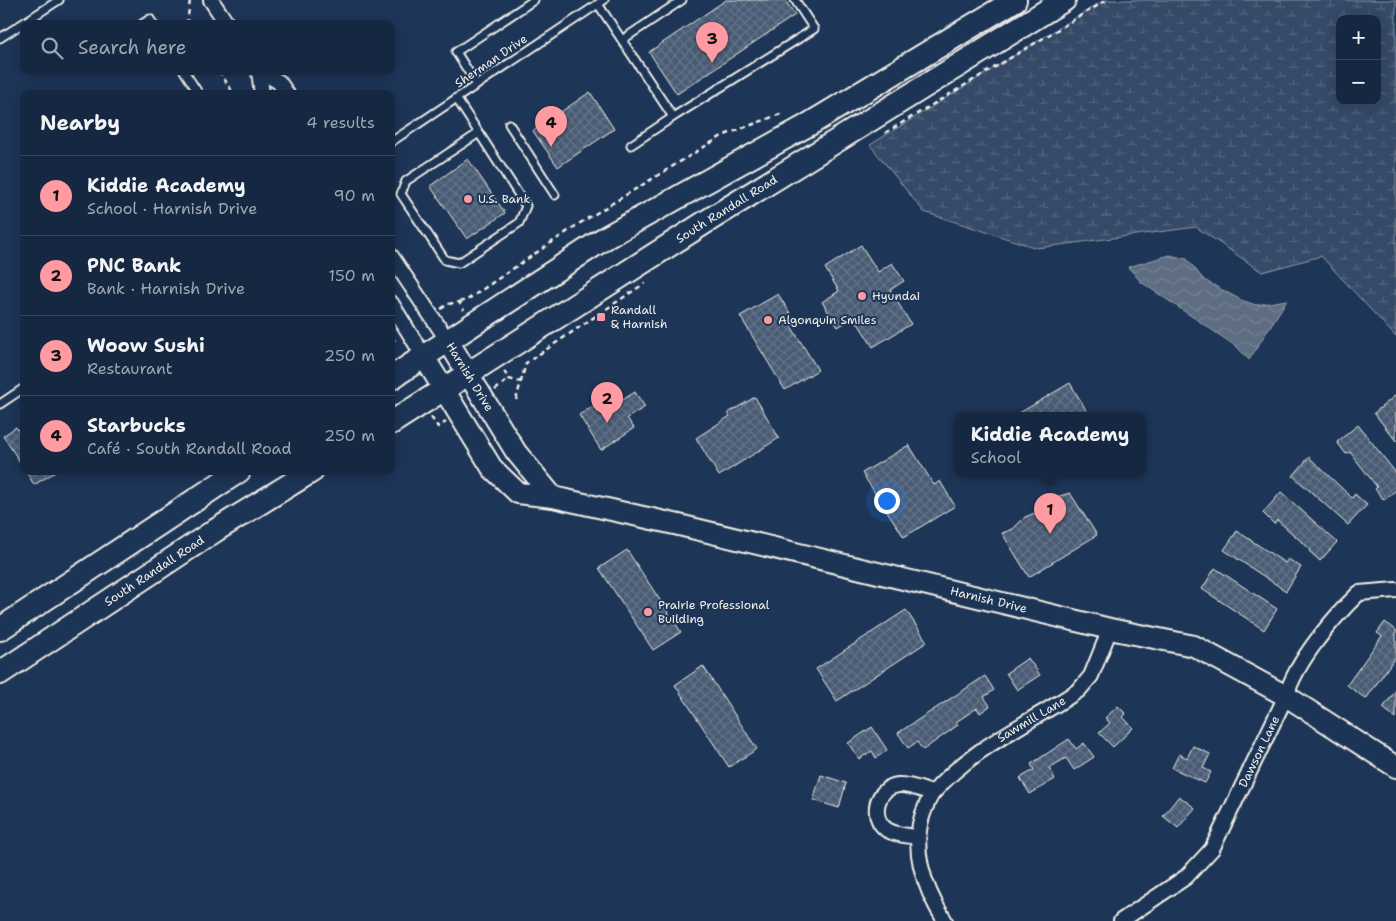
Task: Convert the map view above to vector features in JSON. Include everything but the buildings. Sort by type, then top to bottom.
[{"type":"main road","points":[[395,375],[605,238],[808,125],[1015,0]]},
{"type":"main road","name":"South Randall Road","points":[[395,421],[470,375],[704,223],[1064,0]]},
{"type":"main road","points":[[0,629],[232,475]]},
{"type":"main road","name":"South Randall Road","points":[[0,673],[216,530],[305,475]]},
{"type":"street","points":[[211,0],[224,20]]},
{"type":"street","points":[[260,75],[261,90]]},
{"type":"street","points":[[266,75],[279,82],[284,90]]},
{"type":"street","name":"Harnish Drive","points":[[395,262],[470,375],[516,452],[553,497]]},
{"type":"street","name":"Harnish Drive","points":[[395,310],[492,468],[505,483],[518,493],[553,497],[679,525],[1110,629],[1194,646],[1286,696],[1396,767]]},
{"type":"street","name":"Dawson Lane","points":[[1121,921],[1186,877],[1212,849],[1286,696],[1291,680],[1334,619],[1359,593],[1396,590]]},
{"type":"street","name":"Sawmill Lane","points":[[945,921],[932,901],[921,868],[918,838],[922,816],[932,793],[954,770],[1079,690],[1091,676],[1110,629]]},
{"type":"street","points":[[918,838],[896,834],[882,826],[878,818],[877,802],[888,789],[895,786],[904,785],[932,793]]},
{"type":"lane","points":[[28,20],[59,0]]},
{"type":"lane","points":[[477,85],[456,52],[534,0]]},
{"type":"lane","points":[[622,40],[682,0]]},
{"type":"lane","points":[[631,145],[814,29],[795,0]]},
{"type":"lane","points":[[601,2],[622,40],[673,117]]},
{"type":"lane","name":"Sherman Drive","points":[[395,139],[601,2]]},
{"type":"lane","points":[[0,38],[20,25]]},
{"type":"lane","points":[[187,75],[196,90]]},
{"type":"lane","points":[[456,98],[479,133],[526,206],[519,223],[459,264],[444,260],[401,194],[406,181],[479,133]]},
{"type":"lane","points":[[509,124],[555,195]]},
{"type":"lane","points":[[0,404],[20,391]]},
{"type":"path","points":[[188,20],[190,0]]},
{"type":"path","points":[[884,133],[1107,0]]},
{"type":"path","points":[[222,75],[231,90]]},
{"type":"path","points":[[458,302],[467,300],[577,225],[722,136],[783,113]]},
{"type":"path","points":[[516,400],[526,363],[649,280]]},
{"type":"path","points":[[509,379],[521,382]]},
{"type":"green space","points":[[1104,0],[1396,0],[1396,337],[1321,256],[1262,272],[1196,227],[1037,248],[924,212],[870,145]]},
{"type":"water","points":[[1170,255],[1187,259],[1204,280],[1241,300],[1256,305],[1287,300],[1249,360],[1237,347],[1141,282],[1128,267]]},
{"type":"place","name":"Woow Sushi","points":[[712,63]]},
{"type":"place","name":"Starbucks","points":[[551,147]]},
{"type":"place","name":"U.S. Bank","points":[[468,199]]},
{"type":"place","name":"Hyundai","points":[[862,296]]},
{"type":"place","name":"Randall & Harnish","points":[[601,317]]},
{"type":"place","name":"Algonquin Smiles","points":[[768,320]]},
{"type":"place","name":"PNC Bank","points":[[607,423]]},
{"type":"place","name":"Kiddie Academy","points":[[1050,534]]},
{"type":"place","name":"Prairie Professional Building","points":[[648,612]]}]
